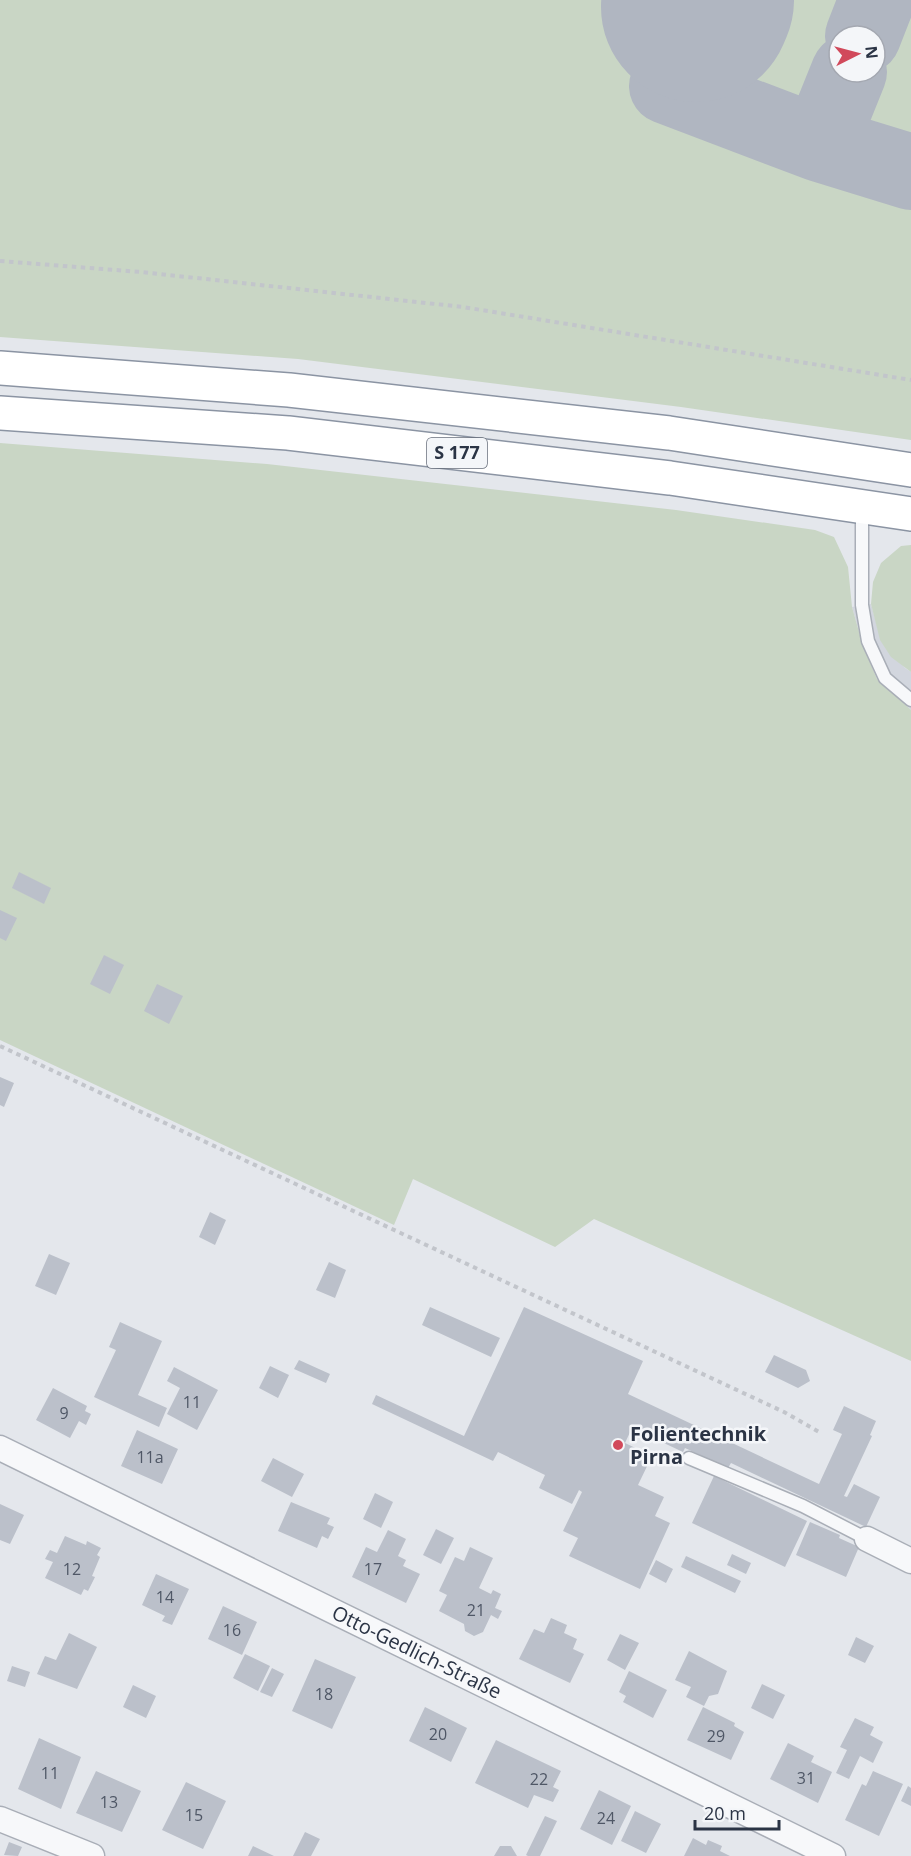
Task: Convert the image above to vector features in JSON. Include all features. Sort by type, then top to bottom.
[{"type":"highway","name":"S 177","points":[[0,368],[289,390],[669,433],[911,470]]},
{"type":"highway","name":"S 177","points":[[0,413],[288,433],[670,478],[911,514]]},
{"type":"street","name":"Otto-Gedlich-Straße","points":[[0,1448],[833,1856]]},
{"type":"street","points":[[867,1539],[911,1561]]},
{"type":"street","points":[[0,1819],[92,1856]]},
{"type":"lane","points":[[862,506],[862,605],[868,641],[885,678],[911,700]]},
{"type":"lane","points":[[689,1458],[804,1506],[867,1539]]},
{"type":"path","points":[[0,261],[153,273],[463,307],[911,380]]},
{"type":"path","points":[[0,1046],[762,1402],[821,1433]]},
{"type":"shaded area","points":[[871,604],[881,640],[911,672],[911,710],[878,679],[863,646],[852,607]]},
{"type":"green space","points":[[0,0],[911,0],[911,440],[681,407],[298,359],[0,337]]},
{"type":"green space","points":[[0,443],[267,464],[676,510],[815,530],[834,537],[848,567],[852,607],[863,646],[877,679],[911,710],[911,1361],[594,1219],[555,1247],[413,1179],[394,1225],[0,1040]]},
{"type":"green space","points":[[911,545],[911,672],[891,657],[880,640],[871,604],[873,582],[881,563],[901,546]]},
{"type":"building","points":[[19,872],[51,888],[44,904],[12,888]]},
{"type":"building","points":[[0,910],[17,918],[6,941],[0,938]]},
{"type":"building","points":[[104,955],[124,965],[110,994],[90,984]]},
{"type":"building","points":[[157,984],[183,996],[169,1024],[144,1011]]},
{"type":"building","points":[[0,1077],[14,1083],[4,1107],[0,1105]]},
{"type":"building","points":[[210,1212],[226,1220],[215,1245],[199,1237]]},
{"type":"building","points":[[49,1254],[70,1263],[56,1295],[35,1286]]},
{"type":"building","points":[[329,1262],[346,1270],[335,1298],[316,1290]]},
{"type":"building","points":[[430,1307],[500,1338],[491,1357],[422,1325]]},
{"type":"building","points":[[524,1307],[643,1361],[628,1394],[819,1484],[842,1434],[833,1430],[844,1406],[876,1421],[870,1435],[872,1436],[844,1496],[847,1497],[854,1484],[880,1497],[866,1527],[731,1463],[728,1468],[685,1448],[683,1452],[632,1428],[625,1443],[652,1456],[638,1485],[664,1497],[655,1516],[670,1523],[640,1589],[569,1556],[578,1538],[563,1531],[582,1492],[579,1490],[572,1504],[539,1488],[545,1475],[498,1452],[493,1461],[372,1404],[376,1395],[464,1436]]},
{"type":"building","points":[[120,1322],[162,1341],[138,1395],[167,1408],[159,1427],[94,1397],[116,1350],[109,1347]]},
{"type":"building","points":[[774,1355],[806,1370],[810,1381],[798,1388],[765,1372]]},
{"type":"building","points":[[299,1360],[330,1374],[326,1383],[294,1369]]},
{"type":"building","points":[[270,1366],[289,1375],[278,1398],[259,1388]]},
{"type":"building","points":[[174,1367],[218,1390],[197,1430],[167,1414],[180,1388],[167,1381]]},
{"type":"building","points":[[53,1388],[87,1406],[85,1411],[91,1414],[86,1425],[79,1421],[70,1438],[36,1420]]},
{"type":"building","points":[[137,1430],[178,1449],[162,1484],[121,1466]]},
{"type":"building","points":[[273,1458],[304,1474],[292,1497],[261,1481]]},
{"type":"building","points":[[714,1476],[807,1521],[785,1567],[692,1523]]},
{"type":"building","points":[[375,1493],[393,1502],[381,1528],[363,1519]]},
{"type":"building","points":[[291,1502],[330,1518],[327,1524],[334,1527],[328,1539],[322,1536],[317,1548],[278,1531]]},
{"type":"building","points":[[0,1504],[24,1515],[10,1544],[0,1540]]},
{"type":"building","points":[[810,1522],[840,1535],[839,1538],[859,1547],[846,1577],[796,1555]]},
{"type":"building","points":[[436,1529],[454,1538],[441,1564],[423,1555]]},
{"type":"building","points":[[388,1530],[406,1539],[398,1556],[406,1560],[403,1566],[420,1574],[406,1603],[352,1577],[366,1547],[377,1552]]},
{"type":"building","points":[[65,1536],[86,1545],[87,1541],[101,1548],[97,1555],[100,1557],[92,1576],[95,1577],[88,1591],[84,1589],[81,1595],[45,1578],[53,1562],[45,1559],[50,1550],[57,1553]]},
{"type":"building","points":[[470,1547],[493,1558],[479,1588],[491,1594],[493,1590],[501,1594],[495,1608],[502,1611],[498,1619],[491,1615],[483,1632],[474,1636],[465,1631],[464,1624],[439,1611],[447,1595],[439,1591],[455,1557],[464,1561]]},
{"type":"building","points":[[732,1554],[751,1563],[746,1574],[727,1565]]},
{"type":"building","points":[[686,1556],[741,1581],[735,1593],[681,1567]]},
{"type":"building","points":[[656,1560],[673,1569],[666,1583],[649,1574]]},
{"type":"building","points":[[156,1574],[189,1589],[172,1625],[162,1621],[165,1616],[142,1605]]},
{"type":"building","points":[[223,1606],[257,1622],[242,1655],[208,1639]]},
{"type":"building","points":[[551,1618],[567,1625],[564,1633],[577,1639],[573,1649],[584,1654],[570,1683],[519,1659],[534,1629],[544,1633]]},
{"type":"building","points":[[69,1633],[97,1647],[77,1689],[37,1674],[45,1656],[56,1660]]},
{"type":"building","points":[[620,1634],[639,1643],[625,1670],[607,1660]]},
{"type":"building","points":[[856,1637],[874,1646],[865,1663],[848,1655]]},
{"type":"building","points":[[689,1651],[727,1671],[718,1694],[709,1696],[704,1706],[686,1697],[691,1687],[675,1680]]},
{"type":"building","points":[[245,1654],[270,1666],[258,1691],[233,1678]]},
{"type":"building","points":[[315,1659],[356,1677],[332,1729],[292,1711]]},
{"type":"building","points":[[12,1666],[30,1672],[25,1687],[7,1681]]},
{"type":"building","points":[[272,1668],[284,1674],[272,1697],[260,1692]]},
{"type":"building","points":[[629,1671],[667,1690],[653,1718],[623,1702],[626,1696],[619,1692]]},
{"type":"building","points":[[762,1684],[785,1695],[773,1719],[751,1708]]},
{"type":"building","points":[[133,1685],[156,1696],[146,1718],[123,1707]]},
{"type":"building","points":[[425,1707],[467,1728],[451,1762],[409,1741]]},
{"type":"building","points":[[703,1707],[735,1723],[734,1726],[744,1732],[731,1760],[687,1740]]},
{"type":"building","points":[[855,1718],[874,1727],[870,1735],[883,1742],[873,1763],[860,1756],[849,1779],[836,1773],[847,1750],[840,1747]]},
{"type":"building","points":[[39,1738],[81,1757],[61,1809],[18,1789]]},
{"type":"building","points":[[496,1740],[561,1771],[553,1787],[559,1790],[553,1802],[534,1795],[528,1808],[475,1783]]},
{"type":"building","points":[[788,1743],[814,1756],[811,1762],[832,1772],[818,1803],[770,1779]]},
{"type":"building","points":[[96,1771],[141,1791],[122,1832],[76,1813]]},
{"type":"building","points":[[873,1771],[903,1784],[879,1836],[845,1820],[862,1784],[866,1786]]},
{"type":"building","points":[[186,1782],[226,1801],[203,1849],[162,1830]]},
{"type":"building","points":[[908,1786],[911,1788],[911,1806],[901,1801]]},
{"type":"building","points":[[599,1790],[631,1806],[612,1845],[580,1829]]},
{"type":"building","points":[[635,1811],[661,1824],[646,1853],[621,1841]]},
{"type":"building","points":[[545,1816],[557,1821],[540,1856],[528,1856],[526,1855]]},
{"type":"building","points":[[305,1832],[320,1839],[311,1856],[293,1856]]},
{"type":"building","points":[[693,1838],[706,1845],[708,1840],[722,1846],[720,1851],[730,1856],[684,1856]]},
{"type":"building","points":[[9,1842],[22,1847],[18,1856],[4,1855]]},
{"type":"building","points":[[253,1846],[274,1856],[248,1856]]},
{"type":"building","points":[[500,1846],[511,1846],[517,1856],[494,1856]]},
{"type":"taxiway","points":[[868,24],[877,0]]},
{"type":"taxiway","points":[[696,7],[667,86],[820,144],[844,84]]},
{"type":"taxiway","points":[[820,144],[911,172]]},
{"type":"runway","points":[[696,7],[699,0]]},
{"type":"place","name":"Folientechnik Pirna","points":[[618,1445]]}]
